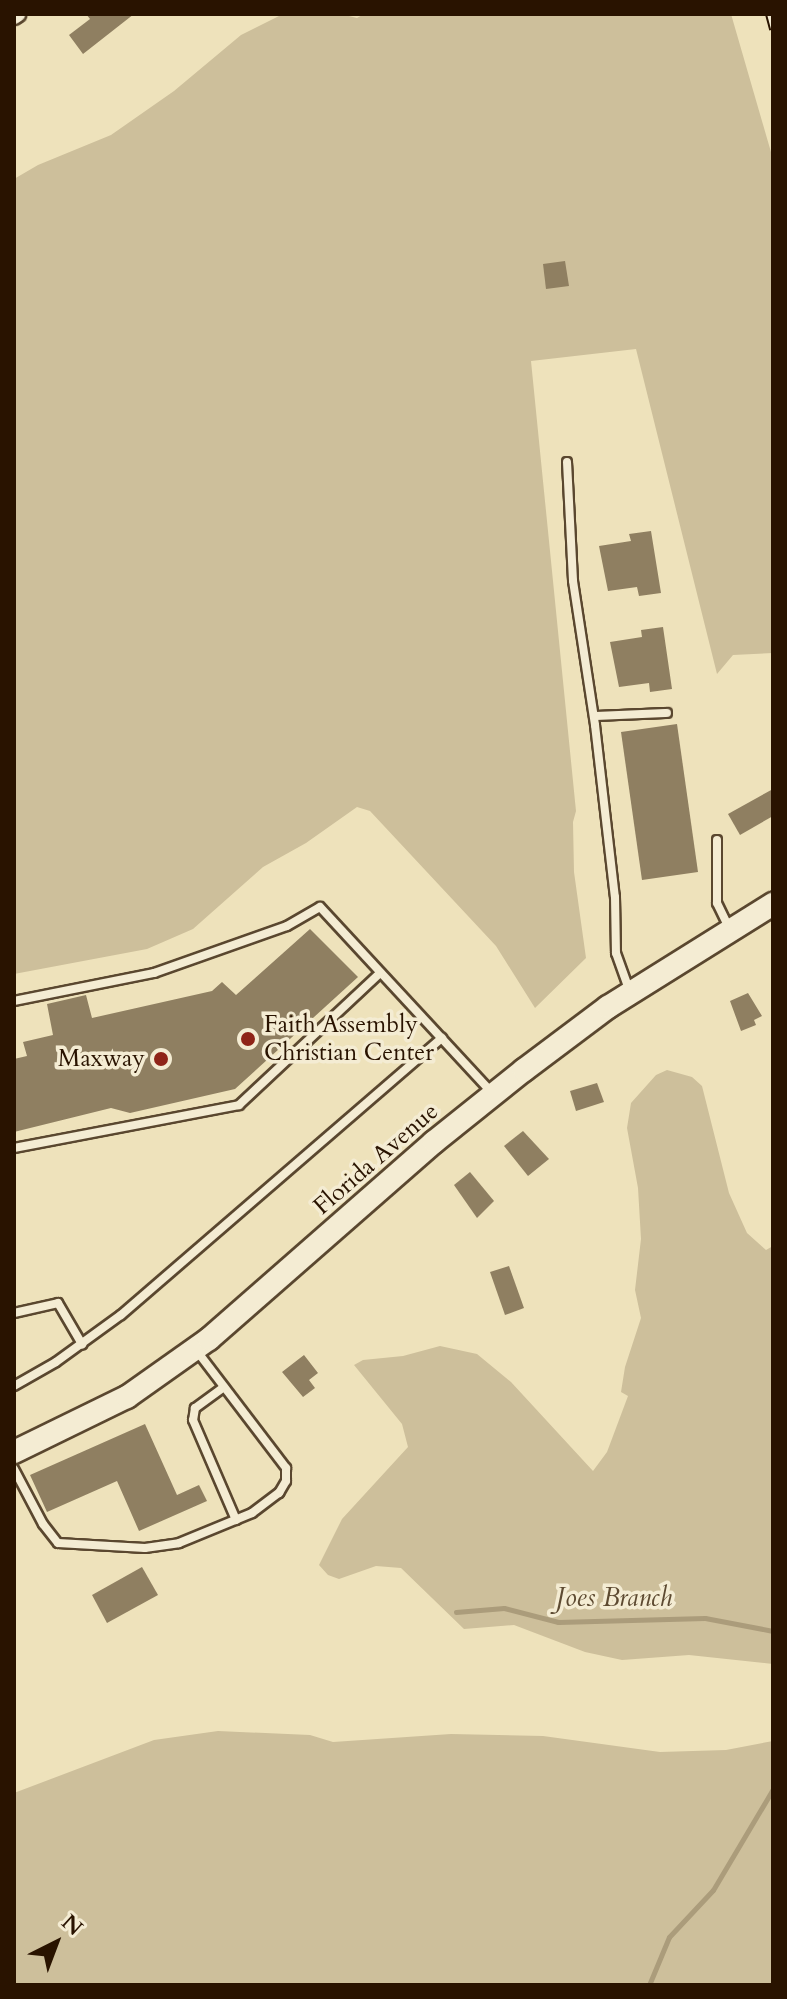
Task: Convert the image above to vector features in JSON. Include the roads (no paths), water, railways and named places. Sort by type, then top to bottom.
[{"type":"main road","name":"Florida Avenue","points":[[14,1452],[127,1397],[195,1349],[493,1094],[631,992],[773,904]]},
{"type":"lane","points":[[567,462],[573,581],[594,716],[615,897],[616,953],[631,992]]},
{"type":"lane","points":[[594,716],[667,713]]},
{"type":"lane","points":[[717,840],[717,903],[730,929]]},
{"type":"lane","points":[[14,1001],[154,973],[287,926],[320,907],[493,1094]]},
{"type":"lane","points":[[14,1148],[239,1105],[380,973]]},
{"type":"lane","points":[[14,1386],[82,1344],[245,1210],[442,1038]]},
{"type":"lane","points":[[14,1313],[58,1303],[82,1344]]},
{"type":"lane","points":[[14,1469],[43,1524],[58,1543],[145,1548],[179,1543],[236,1520],[279,1493],[286,1481],[286,1468],[195,1349]]},
{"type":"lane","points":[[224,1387],[195,1408],[193,1420],[236,1520]]},
{"type":"waterway","name":"Joes Branch","points":[[456,1612],[504,1608],[558,1622],[705,1618],[773,1631]]},
{"type":"waterway","points":[[649,1985],[669,1937],[713,1890],[773,1789]]},
{"type":"railway","points":[[769,14],[773,29]]},
{"type":"place","name":"Faith Assembly Christian Center","points":[[248,1039]]},
{"type":"place","name":"Maxway","points":[[161,1059]]}]
